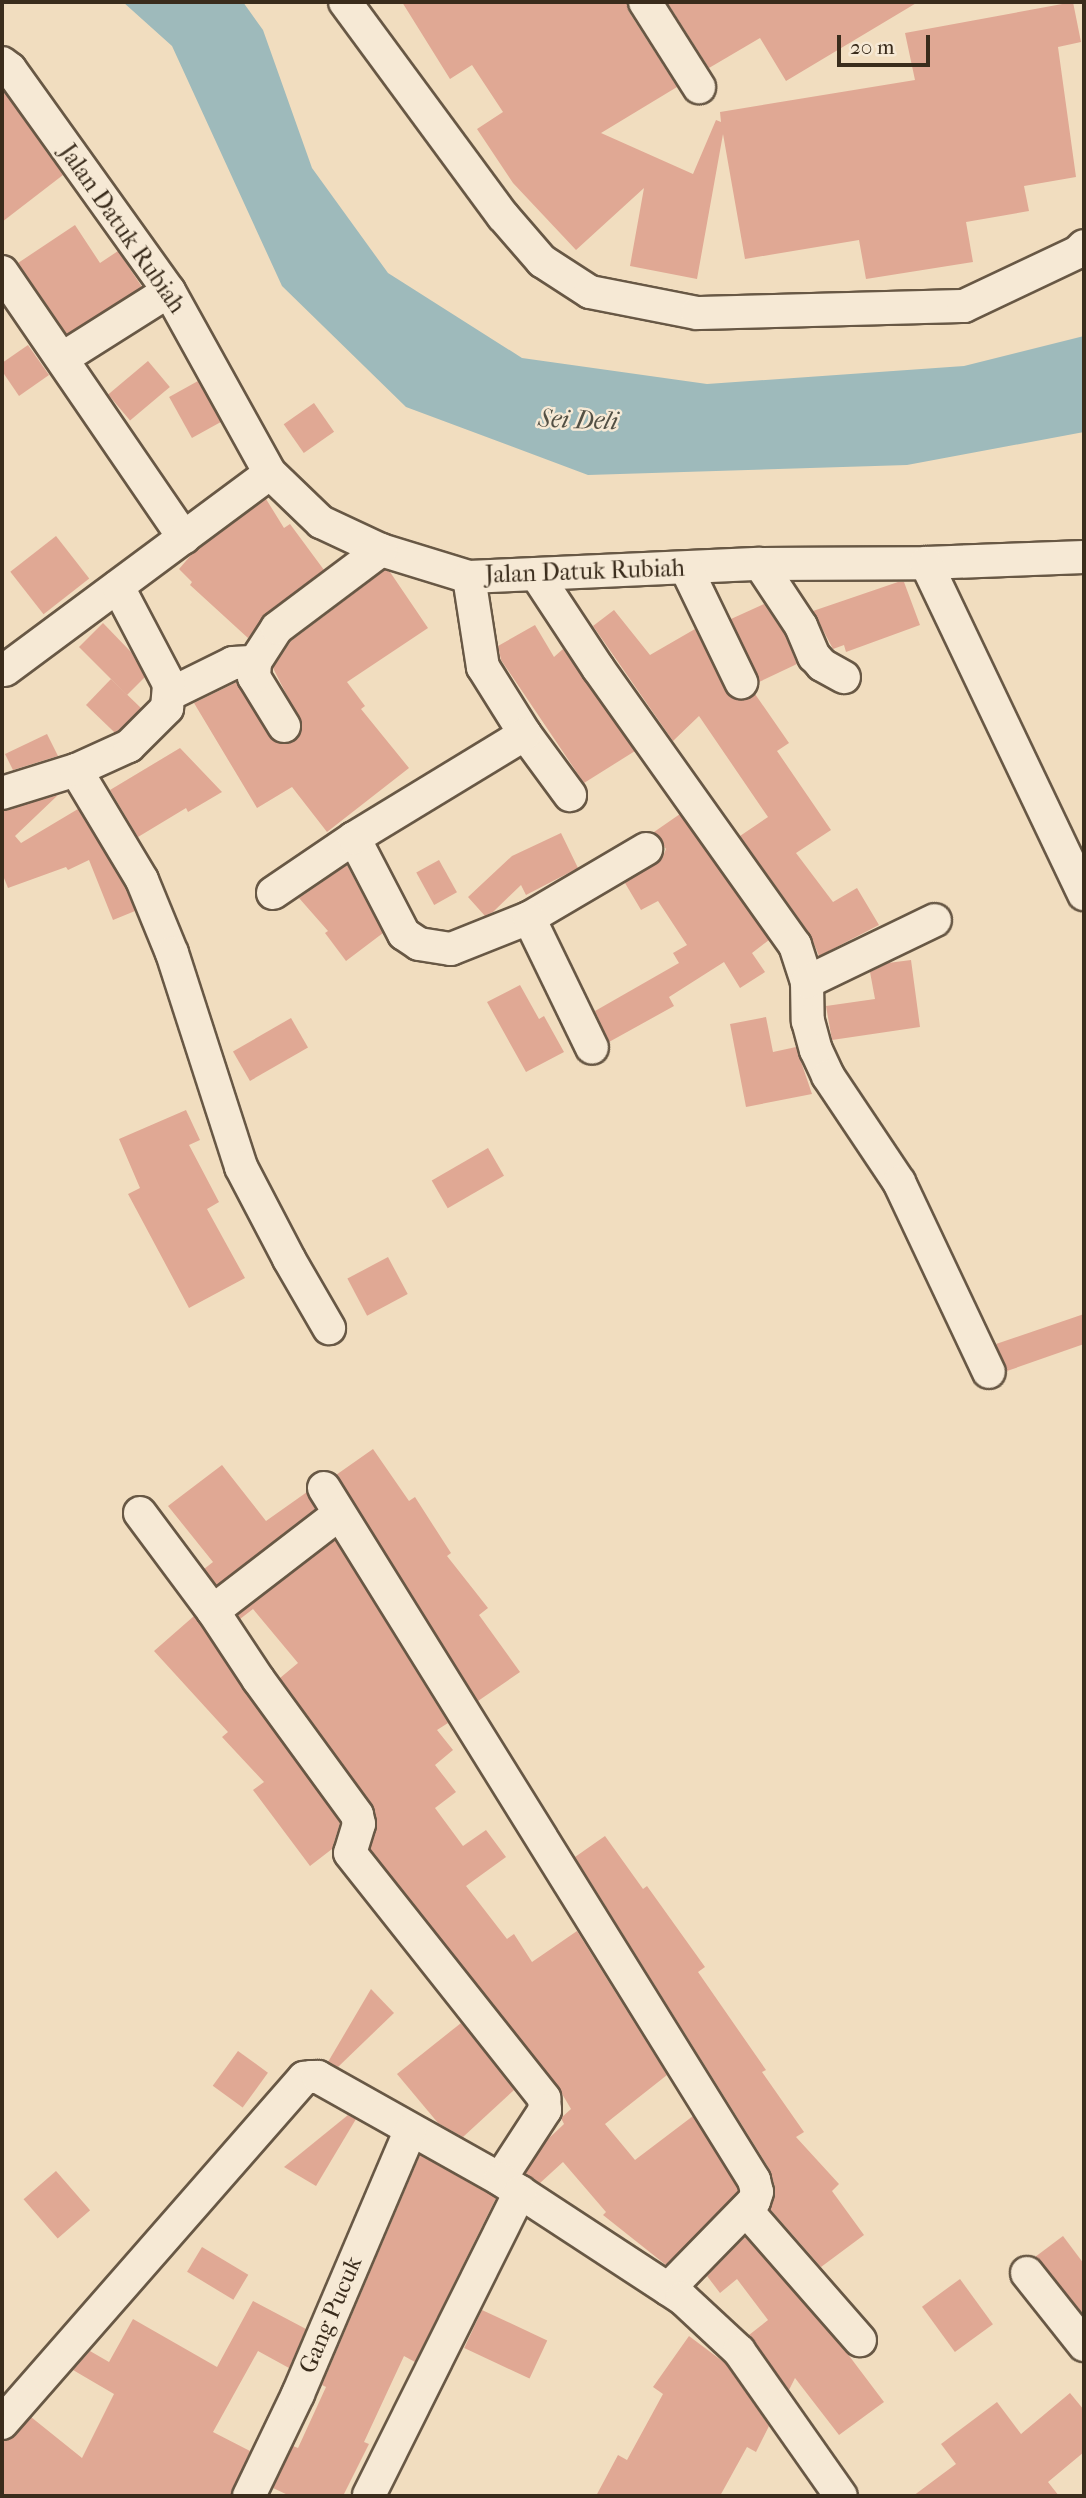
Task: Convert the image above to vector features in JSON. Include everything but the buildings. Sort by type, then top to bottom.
[{"type":"street","points":[[345,2],[503,216],[542,261],[590,292],[697,313],[964,306],[1078,252],[1084,246]]},
{"type":"street","points":[[645,2],[699,87]]},
{"type":"street","name":"Jalan Datuk Rubiah","points":[[2,63],[10,69],[169,291],[270,472],[321,522],[381,550],[469,577],[760,564],[926,563],[1084,557]]},
{"type":"street","points":[[2,272],[184,538]]},
{"type":"street","points":[[63,358],[169,291]]},
{"type":"street","points":[[5,670],[270,472]]},
{"type":"street","points":[[284,726],[254,677],[255,662],[277,628],[381,550]]},
{"type":"street","points":[[926,563],[1084,894]]},
{"type":"street","points":[[760,564],[801,626],[814,656],[822,665],[844,677]]},
{"type":"street","points":[[686,568],[741,682]]},
{"type":"street","points":[[536,574],[598,668],[795,945],[807,982],[808,1021],[816,1050],[828,1076],[899,1182],[989,1372]]},
{"type":"street","points":[[469,577],[483,667],[525,734],[570,795]]},
{"type":"street","points":[[2,793],[76,771],[129,746],[167,708],[170,694],[165,676],[118,587]]},
{"type":"street","points":[[170,694],[233,663],[255,662]]},
{"type":"street","points":[[273,893],[354,838],[525,734]]},
{"type":"street","points":[[76,771],[142,880],[172,953],[241,1167],[329,1328]]},
{"type":"street","points":[[354,838],[404,934],[419,944],[451,949],[529,918],[646,849]]},
{"type":"street","points":[[529,918],[592,1048]]},
{"type":"street","points":[[807,982],[935,920]]},
{"type":"street","points":[[213,1611],[331,1501],[754,2180],[757,2192],[746,2210],[668,2289]]},
{"type":"street","points":[[140,1513],[357,1815],[359,1824],[350,1853],[544,2098],[545,2110],[369,2495]]},
{"type":"street","points":[[2,2423],[304,2078],[318,2077],[510,2185],[668,2289],[739,2351],[842,2496]]},
{"type":"street","name":"Gang Pucuk","points":[[248,2496],[298,2394],[410,2131]]},
{"type":"street","points":[[746,2210],[860,2340]]},
{"type":"street","points":[[1027,2273],[1084,2345]]},
{"type":"water","name":"Sei Deli","points":[[123,2],[243,2],[263,30],[312,168],[388,273],[522,358],[707,384],[964,366],[1084,336],[1084,432],[907,465],[588,475],[406,407],[282,286],[172,46]]}]
